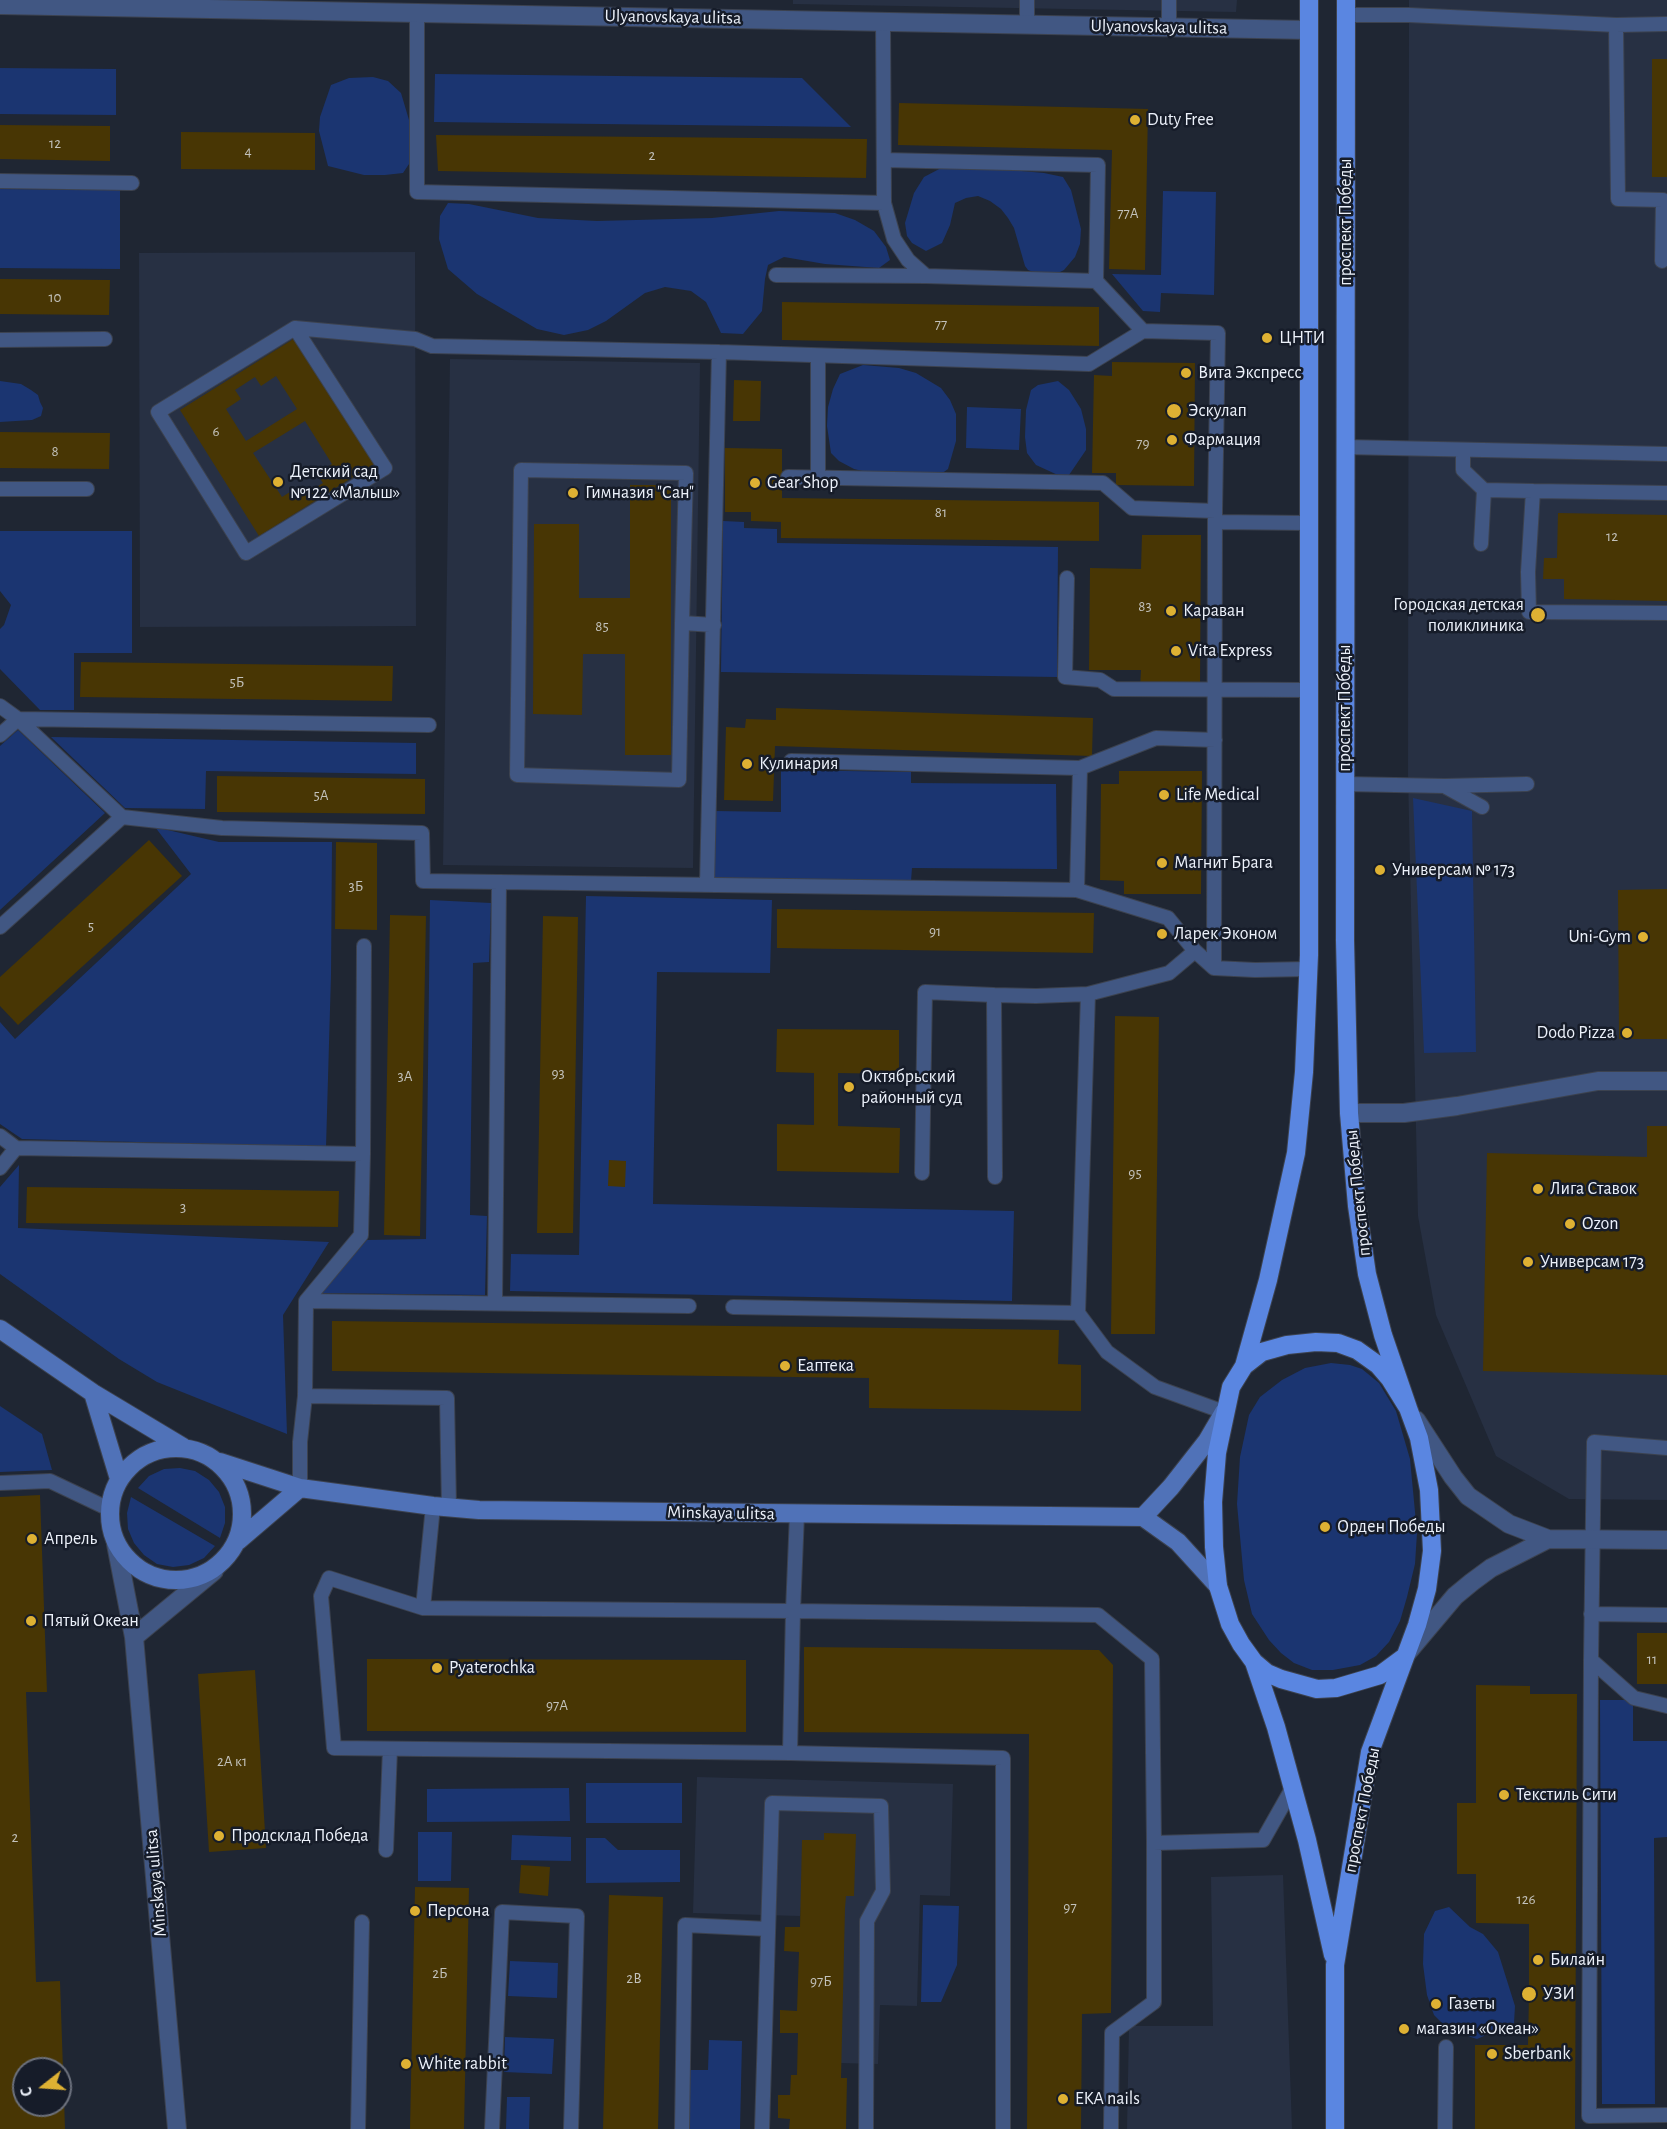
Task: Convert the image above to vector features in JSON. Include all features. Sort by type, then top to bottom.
[{"type":"main road","name":"проспект Победы","points":[[1309,0],[1308,969],[1304,1072],[1296,1153],[1268,1280],[1244,1366],[1231,1387],[1224,1412],[1217,1453],[1213,1502],[1218,1587],[1230,1624],[1240,1644],[1254,1662],[1276,1727],[1307,1840],[1335,1965]]},
{"type":"main road","name":"проспект Победы","points":[[1335,2129],[1335,1965],[1371,1752],[1403,1658],[1417,1625],[1427,1588],[1432,1551],[1432,1518],[1426,1466],[1383,1335],[1367,1274],[1357,1206],[1349,1113],[1344,940],[1346,7]]},
{"type":"main road","points":[[0,1329],[93,1393],[183,1447],[220,1462],[242,1499],[238,1541]]},
{"type":"main road","points":[[1244,1366],[1262,1352],[1287,1345],[1338,1342],[1357,1350],[1378,1365],[1408,1408]]},
{"type":"main road","points":[[93,1393],[119,1479]]},
{"type":"main road","points":[[1218,1587],[1197,1560],[1178,1542],[1143,1517],[1171,1487],[1207,1441],[1224,1412]]},
{"type":"main road","points":[[183,1447],[144,1455],[119,1479],[110,1509],[116,1544],[140,1571],[177,1582],[214,1570],[238,1541],[300,1488]]},
{"type":"main road","name":"Minskaya ulitsa","points":[[220,1462],[300,1488],[479,1510],[1143,1517]]},
{"type":"main road","points":[[1254,1662],[1267,1673],[1317,1689],[1336,1688],[1380,1675],[1403,1658]]},
{"type":"street","name":"Ulyanovskaya ulitsa","points":[[0,4],[216,4],[417,12],[1309,30]]},
{"type":"street","points":[[1349,1113],[1404,1113],[1598,1081],[1667,1081]]},
{"type":"street","points":[[1408,1408],[1468,1496],[1509,1524],[1548,1539],[1667,1540]]},
{"type":"street","points":[[1403,1658],[1455,1596],[1491,1568],[1548,1539]]},
{"type":"street","name":"Minskaya ulitsa","points":[[116,1544],[134,1637],[177,2129]]},
{"type":"street","points":[[134,1637],[214,1570]]},
{"type":"lane","points":[[1027,0],[1027,24]]},
{"type":"lane","points":[[1169,0],[1169,27]]},
{"type":"lane","points":[[1346,7],[1408,15],[1616,26],[1667,24]]},
{"type":"lane","points":[[417,12],[417,192],[884,203]]},
{"type":"lane","points":[[884,21],[884,203],[894,239],[908,260],[926,276]]},
{"type":"lane","points":[[1616,26],[1618,199],[1663,200],[1662,261]]},
{"type":"lane","points":[[884,160],[1098,165],[1096,281],[1143,331]]},
{"type":"lane","points":[[0,181],[132,183]]},
{"type":"lane","points":[[776,275],[926,276],[1096,281]]},
{"type":"lane","points":[[295,328],[385,468],[246,553],[158,412],[295,328],[415,339],[432,346],[720,352],[1089,364],[1143,331],[1218,333],[1215,517],[1214,968]]},
{"type":"lane","points":[[0,340],[105,339]]},
{"type":"lane","points":[[707,885],[720,352]]},
{"type":"lane","points":[[818,356],[818,477]]},
{"type":"lane","points":[[1346,447],[1667,454]]},
{"type":"lane","points":[[1463,450],[1463,470],[1484,490],[1667,493]]},
{"type":"lane","points":[[521,470],[686,473],[682,623],[679,780],[517,775],[521,470]]},
{"type":"lane","points":[[788,477],[1103,483],[1132,508],[1215,517],[1309,523]]},
{"type":"lane","points":[[0,489],[87,489]]},
{"type":"lane","points":[[1481,544],[1484,490]]},
{"type":"lane","points":[[1533,491],[1528,572],[1529,612],[1667,613]]},
{"type":"lane","points":[[1067,578],[1065,677],[1100,681],[1114,689],[1309,690]]},
{"type":"lane","points":[[682,623],[714,625]]},
{"type":"lane","points":[[0,706],[18,719],[122,817],[222,828],[422,832],[423,881],[1077,890],[1168,918],[1195,951],[1214,968],[1308,969]]},
{"type":"lane","points":[[0,735],[18,719],[429,726]]},
{"type":"lane","points":[[791,762],[1080,768],[1156,738],[1215,741]]},
{"type":"lane","points":[[1077,890],[1080,768]]},
{"type":"lane","points":[[1345,784],[1445,786],[1527,784]]},
{"type":"lane","points":[[1445,786],[1482,807]]},
{"type":"lane","points":[[0,927],[122,817]]},
{"type":"lane","points":[[495,1302],[499,882]]},
{"type":"lane","points":[[300,1488],[300,1442],[305,1396],[306,1301],[360,1235],[363,1154],[364,946]]},
{"type":"lane","points":[[922,1173],[925,993],[1036,996],[1088,994],[1168,972],[1195,951]]},
{"type":"lane","points":[[1088,994],[1078,1313],[1107,1352],[1155,1387],[1224,1412]]},
{"type":"lane","points":[[994,995],[995,1178]]},
{"type":"lane","points":[[0,1136],[16,1148],[363,1154]]},
{"type":"lane","points":[[0,1168],[16,1148]]},
{"type":"lane","points":[[306,1301],[689,1306]]},
{"type":"lane","points":[[733,1307],[1078,1313]]},
{"type":"lane","points":[[305,1396],[447,1398],[441,1507],[423,1608]]},
{"type":"lane","points":[[1667,1448],[1594,1442],[1588,2116],[1667,2115]]},
{"type":"lane","points":[[0,1483],[50,1481],[110,1509]]},
{"type":"lane","points":[[790,1754],[797,1514]]},
{"type":"lane","points":[[1003,2129],[1003,1758],[334,1748],[321,1596],[329,1578],[423,1608],[1098,1615],[1152,1659],[1154,2002],[1112,2033],[1111,2129]]},
{"type":"lane","points":[[1591,1614],[1667,1615]]},
{"type":"lane","points":[[1591,1660],[1634,1698],[1667,1706]]},
{"type":"lane","points":[[386,1851],[390,1749]]},
{"type":"lane","points":[[1154,1843],[1263,1840],[1293,1787]]},
{"type":"lane","points":[[762,2129],[772,1803],[881,1806],[883,1891],[867,1921],[866,2129]]},
{"type":"lane","points":[[492,2129],[502,1912],[577,1916],[571,2129]]},
{"type":"lane","points":[[358,2129],[362,1922]]},
{"type":"lane","points":[[682,2129],[685,1925],[768,1929]]},
{"type":"lane","points":[[1445,2129],[1446,2047]]},
{"type":"shaded area","points":[[793,0],[1237,0],[1236,12],[793,4]]},
{"type":"shaded area","points":[[1409,0],[1667,0],[1667,1500],[1569,1499],[1496,1456],[1436,1315],[1418,1216],[1408,775]]},
{"type":"shaded area","points":[[0,68],[116,69],[116,115],[0,114]]},
{"type":"shaded area","points":[[435,74],[802,78],[851,127],[434,122]]},
{"type":"shaded area","points":[[373,77],[388,81],[401,93],[409,120],[412,144],[411,161],[403,173],[364,175],[328,166],[319,131],[320,117],[331,85],[349,78]]},
{"type":"shaded area","points":[[945,166],[1044,173],[1063,177],[1071,190],[1081,229],[1080,244],[1075,257],[1064,270],[1052,276],[1028,270],[1014,228],[1008,218],[1001,209],[978,196],[955,203],[950,225],[942,243],[926,251],[912,243],[907,236],[905,223],[914,193],[924,177]]},
{"type":"shaded area","points":[[0,189],[120,190],[120,269],[0,268]]},
{"type":"shaded area","points":[[1163,191],[1216,192],[1214,295],[1161,293],[1160,312],[1143,311],[1112,274],[1161,275]]},
{"type":"shaded area","points":[[448,203],[469,204],[538,218],[597,221],[712,218],[779,211],[835,213],[855,220],[874,231],[886,247],[890,260],[879,268],[825,264],[784,257],[768,265],[762,311],[743,334],[721,333],[706,302],[691,291],[665,287],[645,293],[606,321],[588,330],[564,335],[537,329],[477,294],[448,269],[439,239],[440,216]]},
{"type":"shaded area","name":"Детский сад №122 «Малыш»","points":[[415,252],[416,626],[140,627],[139,253]]},
{"type":"shaded area","name":"Гимназия \"Сан\"","points":[[450,359],[700,363],[693,868],[443,865]]},
{"type":"shaded area","points":[[863,365],[899,368],[916,373],[941,388],[956,414],[956,441],[948,469],[941,474],[875,474],[854,469],[839,461],[831,453],[827,426],[828,407],[833,389],[840,374]]},
{"type":"shaded area","points":[[0,381],[21,384],[38,395],[43,408],[41,416],[32,420],[0,422]]},
{"type":"shaded area","points":[[1058,381],[1069,390],[1081,409],[1086,429],[1086,450],[1069,475],[1060,476],[1036,465],[1027,453],[1025,437],[1026,410],[1031,390],[1038,385]]},
{"type":"shaded area","points":[[967,407],[1021,409],[1019,450],[966,448]]},
{"type":"shaded area","points":[[723,521],[744,522],[744,528],[777,529],[777,543],[1058,547],[1057,677],[721,672]]},
{"type":"shaded area","points":[[0,531],[132,531],[132,653],[74,653],[74,710],[40,710],[0,669],[0,629],[4,625],[11,605],[0,591]]},
{"type":"shaded area","points":[[18,730],[105,813],[0,910],[0,746]]},
{"type":"shaded area","points":[[51,737],[416,743],[416,774],[206,771],[205,809],[125,808]]},
{"type":"shaded area","points":[[781,770],[911,772],[911,783],[1056,784],[1057,869],[912,868],[911,881],[713,880],[714,811],[781,812]]},
{"type":"shaded area","points":[[1413,798],[1472,811],[1476,1052],[1424,1053]]},
{"type":"shaded area","points":[[155,827],[219,842],[332,842],[326,1147],[22,1139],[0,1124],[0,1022],[15,1039],[191,874]]},
{"type":"shaded area","points":[[586,896],[772,900],[770,973],[657,972],[653,1204],[1014,1211],[1012,1301],[510,1291],[511,1254],[579,1255]]},
{"type":"shaded area","points":[[430,900],[491,903],[489,962],[473,963],[470,1215],[487,1216],[485,1295],[321,1293],[367,1240],[426,1239]]},
{"type":"shaded area","points":[[19,1165],[18,1228],[329,1242],[283,1315],[287,1434],[157,1382],[119,1359],[0,1274],[0,1187]]},
{"type":"shaded area","points":[[1331,1363],[1362,1369],[1379,1383],[1396,1411],[1410,1459],[1417,1533],[1415,1564],[1407,1597],[1400,1621],[1389,1642],[1376,1656],[1360,1665],[1333,1670],[1312,1670],[1294,1663],[1281,1653],[1269,1640],[1252,1614],[1244,1580],[1237,1504],[1240,1457],[1249,1415],[1260,1397],[1282,1380],[1305,1368]]},
{"type":"shaded area","points":[[0,1406],[42,1434],[52,1470],[0,1472]]},
{"type":"shaded area","points":[[180,1468],[195,1471],[209,1480],[219,1492],[225,1507],[225,1523],[220,1538],[138,1488],[149,1476],[164,1469]]},
{"type":"shaded area","points":[[131,1497],[215,1546],[204,1558],[189,1565],[173,1567],[157,1564],[144,1555],[134,1543],[128,1529],[127,1513]]},
{"type":"shaded area","points":[[1600,1700],[1633,1700],[1633,1741],[1667,1741],[1667,1837],[1654,1838],[1655,2104],[1602,2104]]},
{"type":"shaded area","points":[[697,1777],[953,1784],[950,1896],[920,1895],[917,2006],[880,2005],[878,2064],[841,2063],[801,1907],[800,1916],[693,1913]]},
{"type":"shaded area","points":[[586,1783],[682,1783],[682,1823],[586,1823]]},
{"type":"shaded area","points":[[569,1788],[570,1821],[427,1822],[427,1789]]},
{"type":"shaded area","points":[[418,1832],[452,1832],[451,1881],[418,1881]]},
{"type":"shaded area","points":[[512,1835],[571,1837],[571,1861],[511,1860]]},
{"type":"shaded area","points":[[586,1838],[605,1838],[618,1850],[680,1850],[680,1882],[586,1883]]},
{"type":"shaded area","points":[[1283,1875],[1292,2129],[1127,2129],[1129,2026],[1213,2026],[1211,1877]]},
{"type":"shaded area","points":[[923,1905],[959,1906],[957,1965],[941,2002],[921,2002]]},
{"type":"shaded area","points":[[1449,1907],[1470,1927],[1483,1934],[1498,1952],[1515,2006],[1514,2023],[1477,2039],[1449,2030],[1434,2015],[1427,1995],[1423,1964],[1424,1934],[1435,1911]]},
{"type":"shaded area","points":[[510,1961],[558,1963],[557,1998],[508,1996]]},
{"type":"shaded area","points":[[505,2037],[554,2039],[552,2074],[504,2072]]},
{"type":"shaded area","points":[[709,2040],[742,2041],[740,2129],[687,2129],[688,2070],[708,2070]]},
{"type":"shaded area","points":[[507,2097],[530,2097],[529,2129],[506,2129]]},
{"type":"building","points":[[1652,59],[1667,59],[1667,177],[1652,177]]},
{"type":"building","points":[[899,103],[1148,109],[1145,270],[1109,269],[1112,150],[898,145]]},
{"type":"building","points":[[0,125],[110,126],[110,161],[0,159]]},
{"type":"building","points":[[181,132],[315,133],[315,170],[181,169]]},
{"type":"building","points":[[436,135],[867,139],[866,178],[438,171]]},
{"type":"building","points":[[0,279],[110,280],[109,315],[0,314]]},
{"type":"building","points":[[782,302],[1099,307],[1099,346],[782,340]]},
{"type":"building","points":[[295,338],[374,464],[259,536],[180,410]],"holes":[[[276,376],[297,409],[246,441],[226,409],[241,399],[235,390],[255,377],[261,386]],[[305,421],[332,464],[317,474],[323,483],[304,495],[298,487],[282,497],[253,453]]]},
{"type":"building","points":[[1112,362],[1195,363],[1194,486],[1116,485],[1116,473],[1092,473],[1094,375],[1112,376]]},
{"type":"building","points":[[734,380],[761,381],[760,421],[733,421]]},
{"type":"building","points":[[0,432],[110,433],[109,469],[0,468]]},
{"type":"building","points":[[725,448],[782,449],[782,498],[1099,502],[1099,541],[781,538],[781,522],[751,521],[751,512],[725,512]]},
{"type":"building","points":[[630,485],[671,485],[671,755],[625,755],[625,654],[583,654],[582,715],[533,714],[534,524],[579,524],[579,598],[630,598]]},
{"type":"building","points":[[1558,513],[1667,515],[1667,601],[1564,599],[1564,579],[1543,579],[1544,558],[1557,558]]},
{"type":"building","points":[[1142,535],[1201,535],[1200,688],[1140,687],[1141,670],[1089,670],[1090,568],[1141,569]]},
{"type":"building","points":[[81,662],[393,666],[392,701],[80,697]]},
{"type":"building","points":[[776,708],[1093,718],[1092,756],[775,746],[773,801],[724,800],[726,727],[745,728],[746,719],[776,720]]},
{"type":"building","points":[[1119,771],[1202,771],[1201,894],[1124,894],[1124,881],[1100,880],[1101,784],[1119,784]]},
{"type":"building","points":[[217,776],[425,779],[425,814],[217,812]]},
{"type":"building","points":[[149,840],[182,876],[18,1025],[0,1006],[0,977]]},
{"type":"building","points":[[336,842],[377,843],[377,930],[335,929]]},
{"type":"building","name":"Uni-Gym","points":[[1667,889],[1667,1039],[1619,1039],[1618,890]]},
{"type":"building","points":[[777,909],[1094,913],[1093,953],[777,948]]},
{"type":"building","points":[[390,915],[426,916],[420,1236],[384,1235]]},
{"type":"building","points":[[543,916],[578,917],[573,1233],[537,1233]]},
{"type":"building","points":[[1115,1016],[1159,1017],[1155,1334],[1111,1334]]},
{"type":"building","points":[[777,1029],[899,1030],[899,1074],[838,1073],[838,1126],[900,1128],[899,1173],[777,1171],[777,1124],[814,1125],[814,1073],[776,1072]]},
{"type":"building","points":[[1647,1126],[1667,1126],[1667,1375],[1483,1371],[1487,1153],[1647,1157]]},
{"type":"building","points":[[609,1160],[626,1161],[625,1187],[608,1186]]},
{"type":"building","points":[[27,1187],[339,1191],[338,1227],[26,1223]]},
{"type":"building","points":[[332,1321],[1059,1330],[1058,1364],[1081,1365],[1081,1411],[869,1408],[869,1378],[332,1371]]},
{"type":"building","points":[[40,1495],[47,1692],[26,1692],[36,1982],[60,1981],[63,2057],[12,2057],[12,2117],[65,2117],[65,2129],[0,2129],[0,1497]]},
{"type":"building","points":[[1637,1633],[1667,1633],[1667,1684],[1637,1684]]},
{"type":"building","points":[[804,1647],[1099,1650],[1113,1665],[1111,2013],[1082,2014],[1081,2129],[1027,2129],[1029,1734],[804,1732]]},
{"type":"building","points":[[367,1659],[746,1660],[746,1732],[367,1731]]},
{"type":"building","points":[[255,1670],[266,1848],[209,1852],[198,1674]]},
{"type":"building","points":[[1476,1685],[1530,1686],[1530,1694],[1577,1694],[1575,2129],[1475,2129],[1475,2045],[1528,2045],[1529,1994],[1529,1924],[1476,1923],[1476,1874],[1457,1874],[1457,1803],[1476,1803]]},
{"type":"building","points":[[824,1833],[856,1834],[854,1896],[846,1896],[845,1908],[841,2078],[847,2078],[846,2129],[789,2129],[790,2119],[778,2118],[778,2095],[790,2095],[791,2075],[797,2075],[798,2033],[780,2033],[780,2010],[797,2011],[799,1952],[784,1951],[785,1927],[800,1927],[802,1840],[824,1840]]},
{"type":"building","points":[[521,1865],[550,1867],[548,1896],[519,1893]]},
{"type":"building","points":[[415,1887],[469,1888],[464,2129],[410,2129]]},
{"type":"building","points":[[609,1895],[663,1897],[658,2129],[603,2129]]},
{"type":"place","name":"Duty Free","points":[[1135,120]]},
{"type":"place","name":"ЦНТИ","points":[[1267,338]]},
{"type":"place","name":"Вита Экспресс","points":[[1186,373]]},
{"type":"place","name":"Эскулап","points":[[1174,411]]},
{"type":"place","name":"Фармация","points":[[1172,440]]},
{"type":"place","name":"Детский сад №122 «Малыш»","points":[[278,482]]},
{"type":"place","name":"Gear Shop","points":[[755,483]]},
{"type":"place","name":"Гимназия \"Сан\"","points":[[573,493]]},
{"type":"place","name":"Караван","points":[[1171,611]]},
{"type":"place","name":"Городская детская поликлиника","points":[[1538,615]]},
{"type":"place","name":"Vita Express","points":[[1176,651]]},
{"type":"place","name":"Кулинария","points":[[747,764]]},
{"type":"place","name":"Life Medical","points":[[1164,795]]},
{"type":"place","name":"Магнит Брага","points":[[1162,863]]},
{"type":"place","name":"Универсам № 173","points":[[1380,870]]},
{"type":"place","name":"Ларек Эконом","points":[[1162,934]]},
{"type":"place","name":"Uni-Gym","points":[[1643,937]]},
{"type":"place","name":"Dodo Pizza","points":[[1627,1033]]},
{"type":"place","name":"Октябрьский районный суд","points":[[849,1087]]},
{"type":"place","name":"Лига Ставок","points":[[1538,1189]]},
{"type":"place","name":"Ozon","points":[[1570,1224]]},
{"type":"place","name":"Универсам 173","points":[[1528,1262]]},
{"type":"place","name":"Еаптека","points":[[785,1366]]},
{"type":"place","name":"Орден Победы","points":[[1325,1527]]},
{"type":"place","name":"Апрель","points":[[32,1539]]},
{"type":"place","name":"Пятый Океан","points":[[31,1621]]},
{"type":"place","name":"Pyaterochka","points":[[437,1668]]},
{"type":"place","name":"Текстиль Сити","points":[[1504,1795]]},
{"type":"place","name":"Продсклад Победа","points":[[219,1836]]},
{"type":"place","name":"Персона","points":[[415,1911]]},
{"type":"place","name":"Билайн","points":[[1538,1960]]},
{"type":"place","name":"УЗИ","points":[[1529,1994]]},
{"type":"place","name":"Газеты","points":[[1436,2004]]},
{"type":"place","name":"магазин «Океан»","points":[[1404,2029]]},
{"type":"place","name":"Sberbank","points":[[1492,2054]]},
{"type":"place","name":"White rabbit","points":[[406,2064]]},
{"type":"place","name":"EKA nails","points":[[1063,2099]]}]
